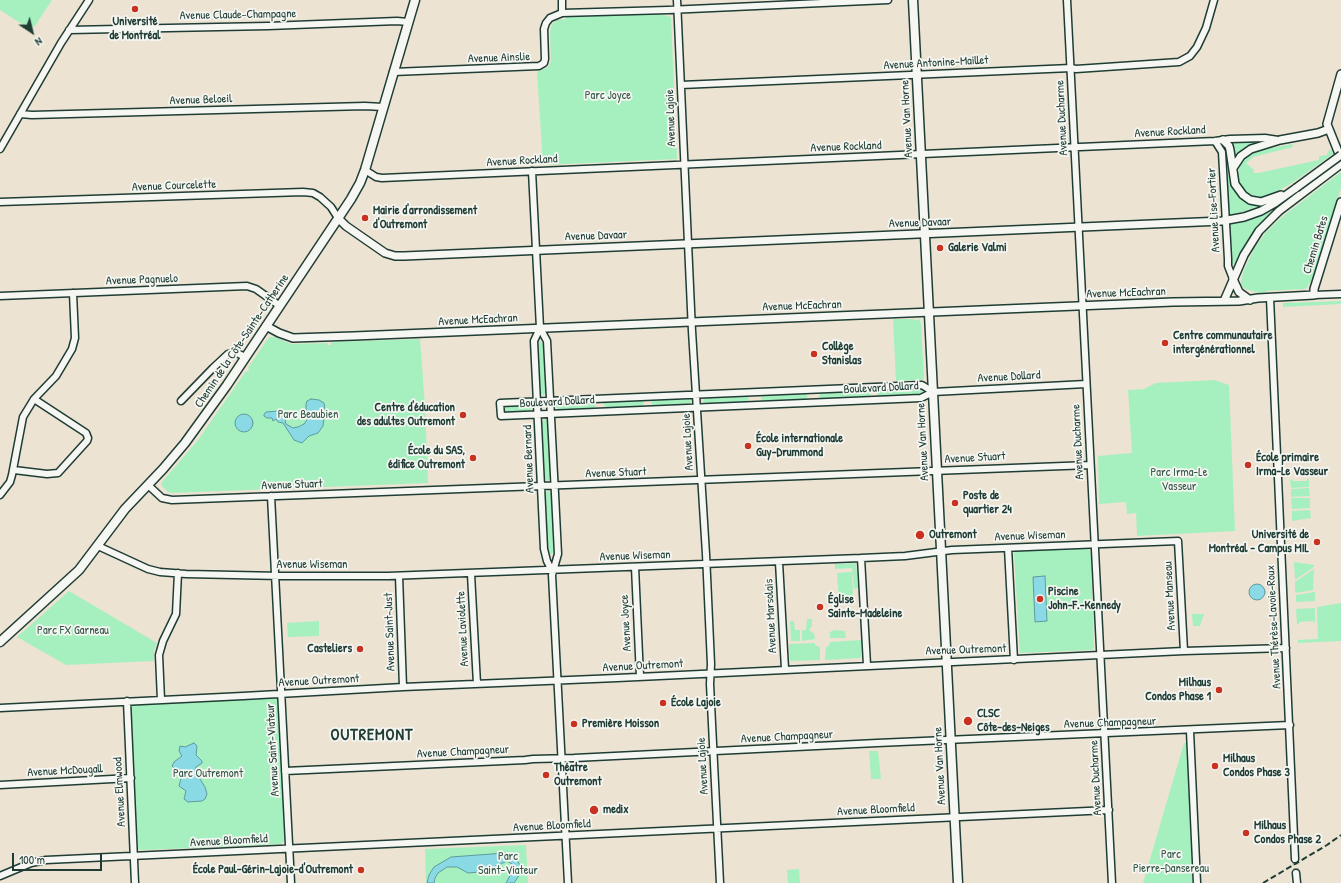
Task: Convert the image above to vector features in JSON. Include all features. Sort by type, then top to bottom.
[{"type":"main road","name":"Chemin de la Côte-Sainte-Catherine","points":[[0,642],[79,570],[125,509],[167,464],[193,433],[246,357],[338,218],[356,190],[365,170],[415,0]]},
{"type":"main road","name":"Avenue Van Horne","points":[[913,0],[958,883]]},
{"type":"street","points":[[0,149],[69,30],[89,0]]},
{"type":"street","points":[[562,0],[562,13],[677,10],[888,0]]},
{"type":"street","name":"Avenue Lajoie","points":[[677,0],[692,322],[702,480],[711,673],[710,691],[720,883]]},
{"type":"street","name":"Avenue Ducharme","points":[[1067,0],[1112,883]]},
{"type":"street","name":"Avenue Antonine-Maillet","points":[[681,85],[1070,68],[1076,69],[1182,62],[1190,56],[1197,47],[1206,28],[1214,0]]},
{"type":"street","name":"Avenue Ainslie","points":[[393,72],[539,66],[544,63],[545,59],[544,29],[546,23],[550,18],[562,13]]},
{"type":"street","name":"Avenue Claude-Champagne","points":[[69,30],[268,26],[397,21],[408,22]]},
{"type":"street","points":[[1341,74],[1327,122],[1341,159]]},
{"type":"street","name":"Avenue Beloeil","points":[[20,114],[32,115],[365,106],[383,107]]},
{"type":"street","name":"Avenue Rockland","points":[[365,170],[380,178],[921,155],[1265,138],[1280,140],[1321,132],[1328,128]]},
{"type":"street","points":[[1223,140],[1229,146],[1234,180],[1237,188],[1243,196],[1250,200],[1259,202],[1266,201],[1296,188],[1341,155]]},
{"type":"street","points":[[1233,168],[1239,158],[1247,151],[1280,140]]},
{"type":"street","name":"Avenue Lise-Fortier","points":[[1215,141],[1222,152],[1228,263],[1233,279]]},
{"type":"street","points":[[1224,301],[1248,247],[1259,231],[1272,216],[1341,164]]},
{"type":"street","points":[[532,171],[540,328]]},
{"type":"street","name":"Avenue Davaar","points":[[338,218],[344,225],[378,248],[395,256],[1226,220],[1244,217],[1261,211],[1296,188]]},
{"type":"street","name":"Avenue Courcelette","points":[[0,202],[303,192],[313,193],[320,197],[330,206],[338,218]]},
{"type":"street","name":"Chemin Bates","points":[[1314,296],[1314,289],[1341,202]]},
{"type":"street","points":[[1233,279],[1239,292],[1250,300]]},
{"type":"street","name":"Avenue Pagnuelo","points":[[0,296],[247,286],[256,289],[280,306]]},
{"type":"street","points":[[0,495],[10,482],[14,470],[21,424],[25,413],[34,399],[56,376],[72,349],[74,338],[73,293]]},
{"type":"street","name":"Avenue McEachran","points":[[266,326],[284,336],[295,338],[1250,300],[1341,294]]},
{"type":"street","name":"Avenue Thérèse-Lavoie-Roux","points":[[1270,298],[1295,860]]},
{"type":"street","name":"Avenue Bernard","points":[[540,328],[547,341],[558,554],[552,571],[568,883]]},
{"type":"street","name":"Avenue Bernard","points":[[540,328],[534,341],[544,549],[547,561],[552,571]]},
{"type":"street","points":[[181,401],[212,368],[228,354],[235,352],[246,357]]},
{"type":"street","name":"Avenue Dollard","points":[[933,392],[1086,384]]},
{"type":"street","name":"Boulevard Dollard","points":[[922,385],[933,392],[921,398],[501,416],[500,404],[922,385]]},
{"type":"street","points":[[14,470],[47,474],[58,473],[88,438],[86,433],[34,399]]},
{"type":"street","name":"Avenue Stuart","points":[[148,485],[161,497],[168,500],[1090,465]]},
{"type":"street","name":"Avenue Saint-Viateur","points":[[271,496],[291,883]]},
{"type":"street","name":"Avenue Wiseman","points":[[98,546],[148,570],[178,573],[275,576],[398,576],[779,562],[905,556],[941,552],[1008,548],[1178,541]]},
{"type":"street","name":"Avenue Manseau","points":[[1178,541],[1184,651]]},
{"type":"street","points":[[1008,548],[1014,660]]},
{"type":"street","points":[[861,558],[867,665]]},
{"type":"street","name":"Avenue Marsolais","points":[[779,562],[785,669]]},
{"type":"street","name":"Avenue Joyce","points":[[635,567],[640,677]]},
{"type":"street","points":[[161,700],[158,655],[163,640],[176,614],[178,573]]},
{"type":"street","name":"Avenue Laviolette","points":[[472,574],[477,684]]},
{"type":"street","name":"Avenue Saint-Just","points":[[398,576],[402,687]]},
{"type":"street","name":"Avenue Outremont","points":[[0,708],[867,665],[1286,648]]},
{"type":"street","name":"Avenue Elmwood","points":[[127,701],[135,883]]},
{"type":"street","name":"Avenue Champagneur","points":[[285,771],[951,740],[1190,731],[1290,725]]},
{"type":"street","points":[[1190,731],[1197,883]]},
{"type":"street","name":"Avenue McDougall","points":[[0,785],[131,778]]},
{"type":"street","name":"Avenue Bloomfield","points":[[0,876],[39,861],[1109,810]]},
{"type":"street","points":[[1296,873],[1297,883]]},
{"type":"green space","points":[[0,0],[52,0],[35,26],[28,28],[0,10]]},
{"type":"green space","name":"Parc Joyce","points":[[660,14],[671,17],[677,159],[543,165],[537,72],[548,67],[551,61],[550,31],[552,24],[557,20],[566,19],[566,17]]},
{"type":"green space","points":[[1264,142],[1247,148],[1234,156],[1231,143]]},
{"type":"green space","points":[[1292,144],[1293,147],[1253,157],[1246,163],[1253,169],[1254,173],[1258,173],[1319,160],[1319,156],[1327,155],[1329,150],[1332,150],[1333,154],[1292,183],[1271,195],[1258,197],[1252,196],[1247,192],[1241,185],[1238,176],[1239,167],[1244,159],[1256,151]]},
{"type":"green space","points":[[1341,172],[1341,188],[1312,282],[1309,283],[1307,288],[1304,289],[1266,291],[1260,293],[1245,289],[1241,285],[1244,270],[1254,249],[1266,232],[1283,216]]},
{"type":"green space","points":[[1228,176],[1233,189],[1241,199],[1248,203],[1262,205],[1232,215],[1228,214]]},
{"type":"green space","points":[[1273,208],[1274,209],[1251,235],[1235,264],[1232,265],[1229,223]]},
{"type":"green space","points":[[1341,301],[1341,304],[1283,307],[1283,303]]},
{"type":"green space","points":[[918,318],[921,323],[924,378],[922,380],[896,381],[893,319],[918,320]]},
{"type":"green space","name":"Parc Beaubien","points":[[270,337],[275,337],[291,344],[328,343],[328,345],[331,345],[331,342],[420,339],[425,407],[428,483],[168,492],[161,485],[162,482],[198,440],[246,371],[248,372],[248,368]]},
{"type":"green space","points":[[540,341],[543,344],[545,354],[547,391],[544,395],[539,393],[537,346]]},
{"type":"green space","name":"Parc Irma-Le Vasseur","points":[[1215,380],[1229,385],[1235,531],[1137,536],[1136,513],[1127,514],[1126,502],[1099,504],[1098,456],[1132,453],[1128,390],[1144,389],[1156,383]]},
{"type":"green space","points":[[920,387],[923,391],[921,395],[881,397],[877,395],[877,392],[880,389]]},
{"type":"green space","points":[[868,390],[871,394],[868,398],[821,399],[819,397],[821,392]]},
{"type":"green space","points":[[804,393],[808,396],[805,400],[764,402],[761,398],[763,394]]},
{"type":"green space","points":[[746,395],[749,399],[747,402],[707,404],[703,402],[705,397]]},
{"type":"green space","points":[[689,398],[691,401],[689,405],[654,407],[651,403],[653,399]]},
{"type":"green space","points":[[642,400],[644,403],[641,407],[607,408],[603,404],[604,401]]},
{"type":"green space","points":[[593,401],[596,405],[594,409],[559,410],[556,407],[558,403]]},
{"type":"green space","points":[[530,404],[531,410],[529,411],[506,412],[503,409],[505,405]]},
{"type":"green space","points":[[546,419],[549,423],[551,477],[549,480],[543,478],[541,422]]},
{"type":"green space","points":[[1290,479],[1293,481],[1307,481],[1307,479],[1309,479],[1309,487],[1291,488]]},
{"type":"green space","points":[[1309,488],[1310,496],[1291,497],[1291,489]]},
{"type":"green space","points":[[549,491],[552,495],[554,541],[554,551],[551,555],[547,549],[546,541],[544,495]]},
{"type":"green space","points":[[1291,498],[1310,498],[1310,508],[1292,509]]},
{"type":"green space","points":[[1310,510],[1311,518],[1292,521],[1292,511]]},
{"type":"green space","points":[[1087,548],[1091,554],[1094,648],[1092,650],[1020,653],[1014,553],[1017,551]]},
{"type":"green space","points":[[1294,562],[1314,565],[1314,567],[1295,580]]},
{"type":"green space","points":[[856,563],[858,588],[854,589],[852,568],[835,569],[835,564]]},
{"type":"green space","points":[[1314,569],[1313,590],[1295,593],[1295,582]]},
{"type":"green space","points":[[852,572],[853,597],[839,600],[837,573]]},
{"type":"green space","name":"Parc FX Garneau","points":[[69,591],[157,643],[154,651],[154,661],[66,665],[17,637]]},
{"type":"green space","points":[[1315,592],[1315,601],[1296,602],[1296,595]]},
{"type":"green space","points":[[1341,603],[1341,641],[1298,643],[1298,640],[1318,639],[1317,607]]},
{"type":"green space","points":[[1315,608],[1315,623],[1313,621],[1299,622],[1299,624],[1297,624],[1296,609]]},
{"type":"green space","points":[[1192,614],[1204,614],[1200,626],[1193,626]]},
{"type":"green space","points":[[807,619],[812,619],[812,626],[809,630],[814,633],[815,639],[802,641],[802,630],[806,630]]},
{"type":"green space","points":[[319,621],[319,636],[288,637],[287,623]]},
{"type":"green space","points":[[790,621],[794,621],[795,630],[800,630],[800,641],[791,641]]},
{"type":"green space","points":[[834,630],[845,631],[846,638],[830,638],[830,632]]},
{"type":"green space","points":[[861,640],[860,658],[825,660],[826,647],[828,647],[830,642]]},
{"type":"green space","points":[[815,643],[815,645],[820,647],[820,660],[790,661],[789,644]]},
{"type":"green space","name":"Parc Outremont","points":[[273,697],[278,701],[285,840],[281,844],[138,849],[131,706],[133,704]]},
{"type":"green space","name":"Parc Pierre-Dansereau","points":[[1184,743],[1187,743],[1193,883],[1143,883]]},
{"type":"green space","points":[[869,751],[878,751],[881,779],[871,779]]},
{"type":"green space","name":"Parc Saint-Viateur","points":[[526,845],[528,883],[426,883],[425,849]]},
{"type":"green space","points":[[799,869],[800,883],[788,883],[787,870]]},
{"type":"water","points":[[311,399],[319,400],[324,403],[325,410],[323,426],[318,433],[309,436],[302,443],[294,440],[283,423],[278,422],[276,419],[273,421],[272,418],[267,418],[264,416],[266,412],[279,411],[286,419],[286,424],[293,428],[298,427],[304,424],[309,417],[306,404],[307,401]]},
{"type":"water","points":[[240,414],[248,414],[253,419],[251,430],[248,432],[240,432],[235,427],[235,419]]},
{"type":"water","name":"Piscine John-F.-Kennedy","points":[[1045,576],[1047,621],[1035,622],[1033,577]]},
{"type":"water","points":[[1257,584],[1264,589],[1265,592],[1260,599],[1257,600],[1250,595],[1249,592],[1254,585]]},
{"type":"water","points":[[194,743],[197,746],[196,755],[202,761],[202,763],[196,767],[195,771],[205,787],[207,794],[205,799],[202,801],[188,802],[184,799],[186,791],[179,786],[181,773],[172,766],[174,762],[182,756],[179,751],[180,746],[185,747]]},
{"type":"water","points":[[505,853],[514,856],[520,865],[520,874],[514,883],[506,883],[513,870],[512,864],[507,861],[490,869],[479,872],[468,873],[457,867],[447,867],[438,873],[434,883],[427,883],[429,875],[434,867],[451,857]]},
{"type":"tunnel","points":[[1295,859],[1296,873]]},
{"type":"railway","points":[[1263,883],[1341,835]]},
{"type":"place","name":"Université de Montréal","points":[[135,9]]},
{"type":"place","name":"Mairie d'arrondissement d'Outremont","points":[[365,218]]},
{"type":"place","name":"Galerie Valmi","points":[[940,248]]},
{"type":"place","name":"Centre communautaire intergénérationnel","points":[[1165,343]]},
{"type":"place","name":"Collège Stanislas","points":[[814,354]]},
{"type":"place","name":"Centre d'éducation des adultes Outremont","points":[[463,415]]},
{"type":"place","name":"École internationale Guy-Drummond","points":[[748,446]]},
{"type":"place","name":"École du SAS, édifice Outremont","points":[[473,458]]},
{"type":"place","name":"École primaire Irma-Le Vasseur","points":[[1248,465]]},
{"type":"place","name":"Poste de quartier 24","points":[[955,503]]},
{"type":"place","name":"Outremont","points":[[920,535]]},
{"type":"place","name":"Université de Montréal - Campus MIL","points":[[1317,542]]},
{"type":"place","name":"Piscine John-F.-Kennedy","points":[[1040,599]]},
{"type":"place","name":"Église Sainte-Madeleine","points":[[820,607]]},
{"type":"place","name":"Casteliers","points":[[360,649]]},
{"type":"place","name":"Milhaus Condos Phase 1","points":[[1219,690]]},
{"type":"place","name":"École Lajoie","points":[[663,703]]},
{"type":"place","name":"CLSC Côte-des-Neiges","points":[[968,721]]},
{"type":"place","name":"Première Moisson","points":[[574,724]]},
{"type":"place","name":"Milhaus Condos Phase 3","points":[[1215,766]]},
{"type":"place","name":"Théatre Outremont","points":[[546,775]]},
{"type":"place","name":"medix","points":[[594,810]]},
{"type":"place","name":"Milhaus Condos Phase 2","points":[[1246,833]]},
{"type":"place","name":"École Paul-Gérin-Lajoie-d'Outremont","points":[[361,870]]},
{"type":"district","name":"OUTREMONT","points":[[372,736]]}]
